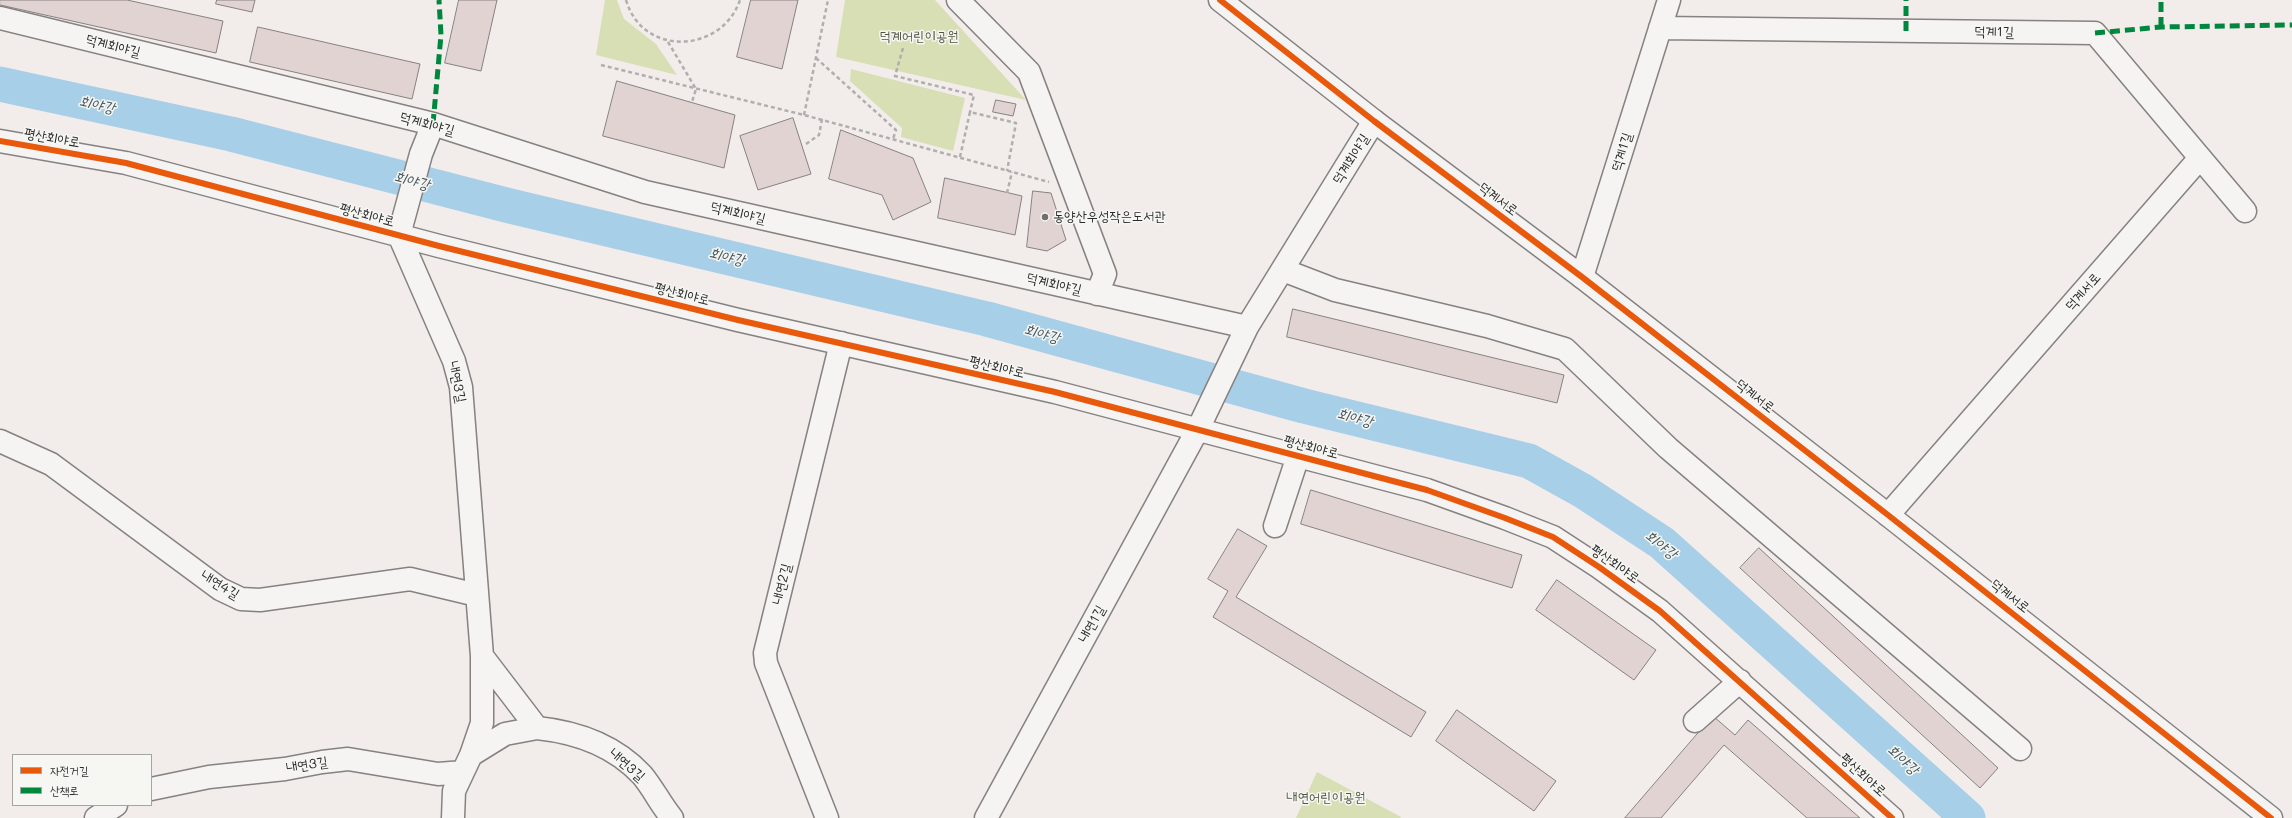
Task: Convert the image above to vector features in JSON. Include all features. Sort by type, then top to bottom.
[{"type":"street","points":[[958,0],[1029,72],[1104,274],[1097,294]]},
{"type":"street","name":"덕계서로","points":[[1220,0],[1374,121],[1582,277],[1888,515],[2270,818]]},
{"type":"street","name":"덕계1길","points":[[1582,277],[1668,0]]},
{"type":"street","name":"덕계회야길","points":[[0,18],[433,124],[645,192],[1247,327],[1374,121]]},
{"type":"street","name":"덕계1길","points":[[1660,28],[2094,33],[2199,159],[2245,211]]},
{"type":"street","points":[[402,225],[421,154],[433,124]]},
{"type":"street","name":"평산회야로","points":[[0,142],[126,163],[402,225],[738,320],[1055,392],[1427,490],[1553,537],[1599,566],[1660,611],[1892,818]]},
{"type":"street","name":"덕계서로","points":[[1888,515],[2199,159]]},
{"type":"street","name":"내연3길","points":[[402,225],[454,361],[461,387],[482,656],[482,723],[467,763],[454,790],[452,818]]},
{"type":"street","points":[[1283,270],[1335,290],[1487,326],[1564,349],[1668,448],[2020,749]]},
{"type":"street","name":"내연1길","points":[[986,818],[1198,430],[1247,327]]},
{"type":"street","name":"내연2길","points":[[827,818],[766,663],[765,653],[840,343]]},
{"type":"street","name":"내연4길","points":[[0,441],[51,464],[220,588],[241,599],[260,600],[410,579],[477,595]]},
{"type":"street","points":[[1275,526],[1298,456]]},
{"type":"street","points":[[482,656],[537,728]]},
{"type":"street","points":[[1695,722],[1740,681]]},
{"type":"street","name":"내연3길","points":[[152,789],[209,777],[285,769],[348,759],[438,774],[467,763],[505,734],[537,728],[563,730],[591,740],[613,751],[642,775],[672,818]]},
{"type":"street","points":[[96,818],[114,806]]},
{"type":"path","points":[[626,0],[642,28],[667,42],[696,89],[692,102]]},
{"type":"path","points":[[667,42],[687,41],[718,32],[736,12],[740,0]]},
{"type":"path","points":[[804,115],[828,0]]},
{"type":"path","points":[[902,48],[895,76],[974,95],[960,157]]},
{"type":"path","points":[[816,58],[896,130],[893,139]]},
{"type":"path","points":[[601,65],[804,115],[1050,182]]},
{"type":"path","points":[[970,112],[1016,123],[1007,171]]},
{"type":"path","points":[[806,144],[819,135],[822,120]]},
{"type":"path","points":[[1007,193],[1012,172]]},
{"type":"green space","points":[[605,0],[617,0],[624,19],[656,44],[677,75],[596,55]]},
{"type":"green space","name":"덕계어린이공원","points":[[845,0],[935,0],[1026,100],[836,57]]},
{"type":"green space","points":[[851,69],[965,98],[953,151],[901,137],[902,128],[850,81]]},
{"type":"green space","name":"내연어린이공원","points":[[1317,772],[1401,817],[1296,818]]},
{"type":"building","points":[[0,0],[127,0],[223,21],[216,53],[0,5]]},
{"type":"building","points":[[217,0],[255,0],[252,12],[216,4]]},
{"type":"building","points":[[459,0],[497,0],[481,71],[445,63]]},
{"type":"building","points":[[751,0],[798,0],[782,69],[737,57]]},
{"type":"building","points":[[258,27],[420,64],[412,99],[250,62]]},
{"type":"building","points":[[617,81],[735,115],[724,168],[603,136]]},
{"type":"building","points":[[996,100],[1016,104],[1013,116],[993,112]]},
{"type":"building","points":[[793,118],[811,174],[758,190],[740,136]]},
{"type":"building","points":[[841,130],[913,158],[931,202],[893,220],[882,195],[829,179]]},
{"type":"building","points":[[945,178],[1022,196],[1015,235],[938,218]]},
{"type":"building","name":"동양산우성작은도서관","points":[[1033,191],[1051,193],[1066,240],[1047,251],[1027,247]]},
{"type":"building","points":[[1293,309],[1564,375],[1557,403],[1287,337]]},
{"type":"building","points":[[1311,490],[1522,555],[1512,588],[1301,524]]},
{"type":"building","points":[[1238,529],[1267,546],[1236,597],[1426,712],[1411,737],[1213,617],[1228,591],[1208,579]]},
{"type":"building","points":[[1759,548],[1998,768],[1980,788],[1740,568]]},
{"type":"building","points":[[1557,580],[1656,650],[1634,680],[1536,610]]},
{"type":"building","points":[[1457,710],[1556,781],[1534,811],[1436,741]]},
{"type":"building","points":[[1713,716],[1735,735],[1748,720],[1860,818],[1807,818],[1724,745],[1661,818],[1625,818]]},
{"type":"waterway","name":"회야강","points":[[0,84],[231,134],[510,206],[987,319],[1304,406],[1529,461],[1583,491],[1662,543],[1968,818]]},
{"type":"marked path","points":[[433,124],[441,35],[439,0]]},
{"type":"marked path","points":[[1906,0],[1906,31]]},
{"type":"marked path","points":[[2161,0],[2161,27]]},
{"type":"marked path","points":[[2095,33],[2161,27],[2292,25]]},
{"type":"cycle path","points":[[1220,0],[1374,121],[1582,277],[1888,515],[2271,818]]},
{"type":"cycle path","points":[[0,141],[126,163],[439,246],[738,320],[1055,392],[1427,490],[1553,537],[1599,567],[1660,611],[1892,818]]},
{"type":"place","name":"동양산우성작은도서관","points":[[1045,217]]}]
